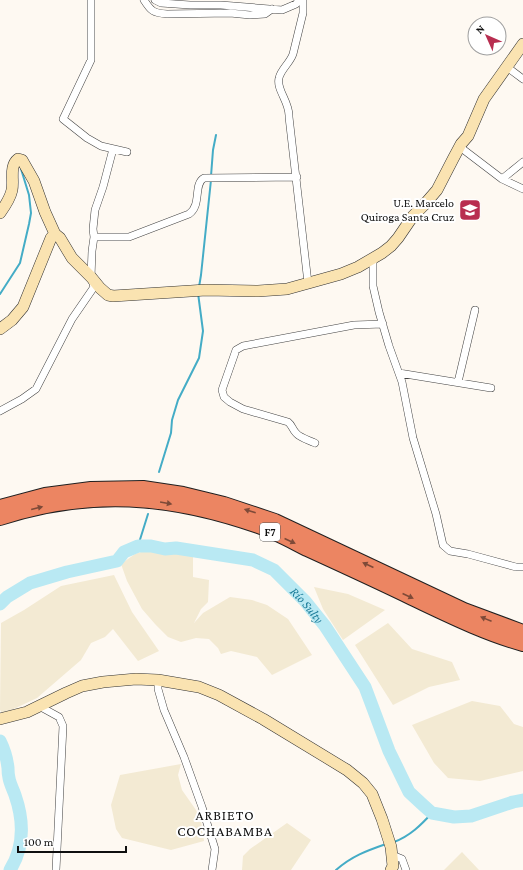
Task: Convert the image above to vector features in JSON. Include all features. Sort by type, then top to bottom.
[{"type":"highway","name":"F7","points":[[0,507],[45,495],[90,489],[143,488],[183,494],[224,504],[275,521],[464,610],[523,632]]},
{"type":"highway","name":"F7","points":[[0,518],[49,505],[84,499],[145,499],[200,509],[259,527],[464,622],[503,639],[523,644]]},
{"type":"street","points":[[92,0],[91,60],[63,119],[87,138],[101,146],[127,152]]},
{"type":"street","points":[[144,0],[152,12],[157,13],[230,13],[250,15],[264,14],[272,9]]},
{"type":"street","points":[[158,1],[282,10],[296,4],[299,0]]},
{"type":"street","points":[[303,0],[303,12],[294,54],[280,74],[278,84],[290,111],[308,283]]},
{"type":"street","points":[[158,1],[171,13]]},
{"type":"street","points":[[0,213],[10,197],[15,161],[18,159],[22,160],[34,181],[55,234],[60,238],[72,258],[104,292],[113,296],[206,290],[274,290],[341,274],[373,259],[391,246],[413,216],[431,198],[437,190],[460,147],[468,136],[484,99],[523,44]]},
{"type":"street","points":[[507,67],[523,79]]},
{"type":"street","points":[[460,147],[502,179],[523,189]]},
{"type":"street","points":[[0,411],[22,399],[36,389],[72,319],[94,287],[91,277],[95,210],[113,149]]},
{"type":"street","points":[[502,179],[523,162]]},
{"type":"street","points":[[94,237],[129,237],[189,214],[196,206],[199,182],[204,178],[296,177]]},
{"type":"street","points":[[0,329],[12,320],[23,307],[51,238],[55,234]]},
{"type":"street","points":[[373,259],[373,286],[389,346],[399,373],[413,438],[444,545],[450,551],[468,554],[516,567],[523,567]]},
{"type":"street","points":[[458,382],[475,310]]},
{"type":"street","points":[[315,442],[300,437],[292,425],[288,422],[243,409],[224,397],[222,390],[236,350],[243,346],[347,326],[383,324]]},
{"type":"street","points":[[399,373],[491,388]]},
{"type":"street","points":[[1,719],[27,712],[82,686],[103,682],[136,679],[158,680],[199,687],[219,695],[263,719],[348,770],[363,783],[372,794],[382,819],[391,848],[393,866],[391,870]]},
{"type":"street","points":[[158,680],[158,689],[164,710],[184,757],[215,849],[212,870]]},
{"type":"street","points":[[39,706],[59,717],[63,726],[56,870]]},
{"type":"street","points":[[391,848],[402,859],[406,870]]},
{"type":"shaded area","points":[[147,550],[193,556],[193,577],[209,580],[208,602],[201,609],[194,623],[203,613],[230,597],[252,600],[267,605],[288,619],[312,655],[272,675],[257,657],[231,651],[221,654],[218,648],[209,639],[196,638],[181,642],[168,637],[142,609],[127,581],[121,564],[135,554]]},
{"type":"shaded area","points":[[114,575],[132,612],[159,651],[138,661],[113,629],[105,637],[91,643],[81,660],[37,698],[3,714],[0,710],[1,623],[61,586]]},
{"type":"shaded area","points":[[314,587],[348,594],[385,610],[343,640],[323,609]]},
{"type":"shaded area","points":[[388,623],[412,649],[452,662],[460,680],[429,687],[393,705],[355,645]]},
{"type":"shaded area","points":[[472,701],[500,706],[514,724],[523,727],[523,771],[480,781],[448,778],[434,763],[412,725]]},
{"type":"shaded area","points":[[181,764],[178,775],[182,790],[196,810],[201,821],[204,841],[171,850],[122,838],[116,829],[111,805],[120,775]]},
{"type":"shaded area","points":[[287,823],[311,840],[291,870],[242,870],[243,856],[250,849]]},
{"type":"shaded area","points":[[462,852],[479,870],[444,870]]},
{"type":"waterway","points":[[211,176],[216,135]]},
{"type":"waterway","points":[[0,294],[20,263],[31,213],[29,195],[21,169]]},
{"type":"waterway","points":[[199,287],[211,180]]},
{"type":"waterway","points":[[159,472],[171,433],[172,420],[178,400],[199,358],[203,331],[198,293]]},
{"type":"waterway","points":[[138,546],[148,514]]},
{"type":"waterway","name":"Río Sulty","points":[[0,604],[7,597],[30,583],[67,572],[117,561],[124,552],[138,546],[151,546],[165,549],[176,548],[253,560],[274,570],[305,601],[325,626],[365,687],[389,751],[409,792],[423,805],[432,813],[454,817],[471,816],[523,800]]},
{"type":"waterway","name":"Río Sulty","points":[[0,741],[8,765],[9,780],[18,805],[22,833],[21,843],[15,861],[10,870]]},
{"type":"waterway","points":[[394,842],[415,830],[432,813]]},
{"type":"waterway","points":[[336,870],[360,854],[386,844]]},
{"type":"place","name":"U.E. Marcelo Quiroga Santa Cruz","points":[[470,210]]},
{"type":"district","name":"ARBIETO COCHABAMBA","points":[[225,824]]}]
